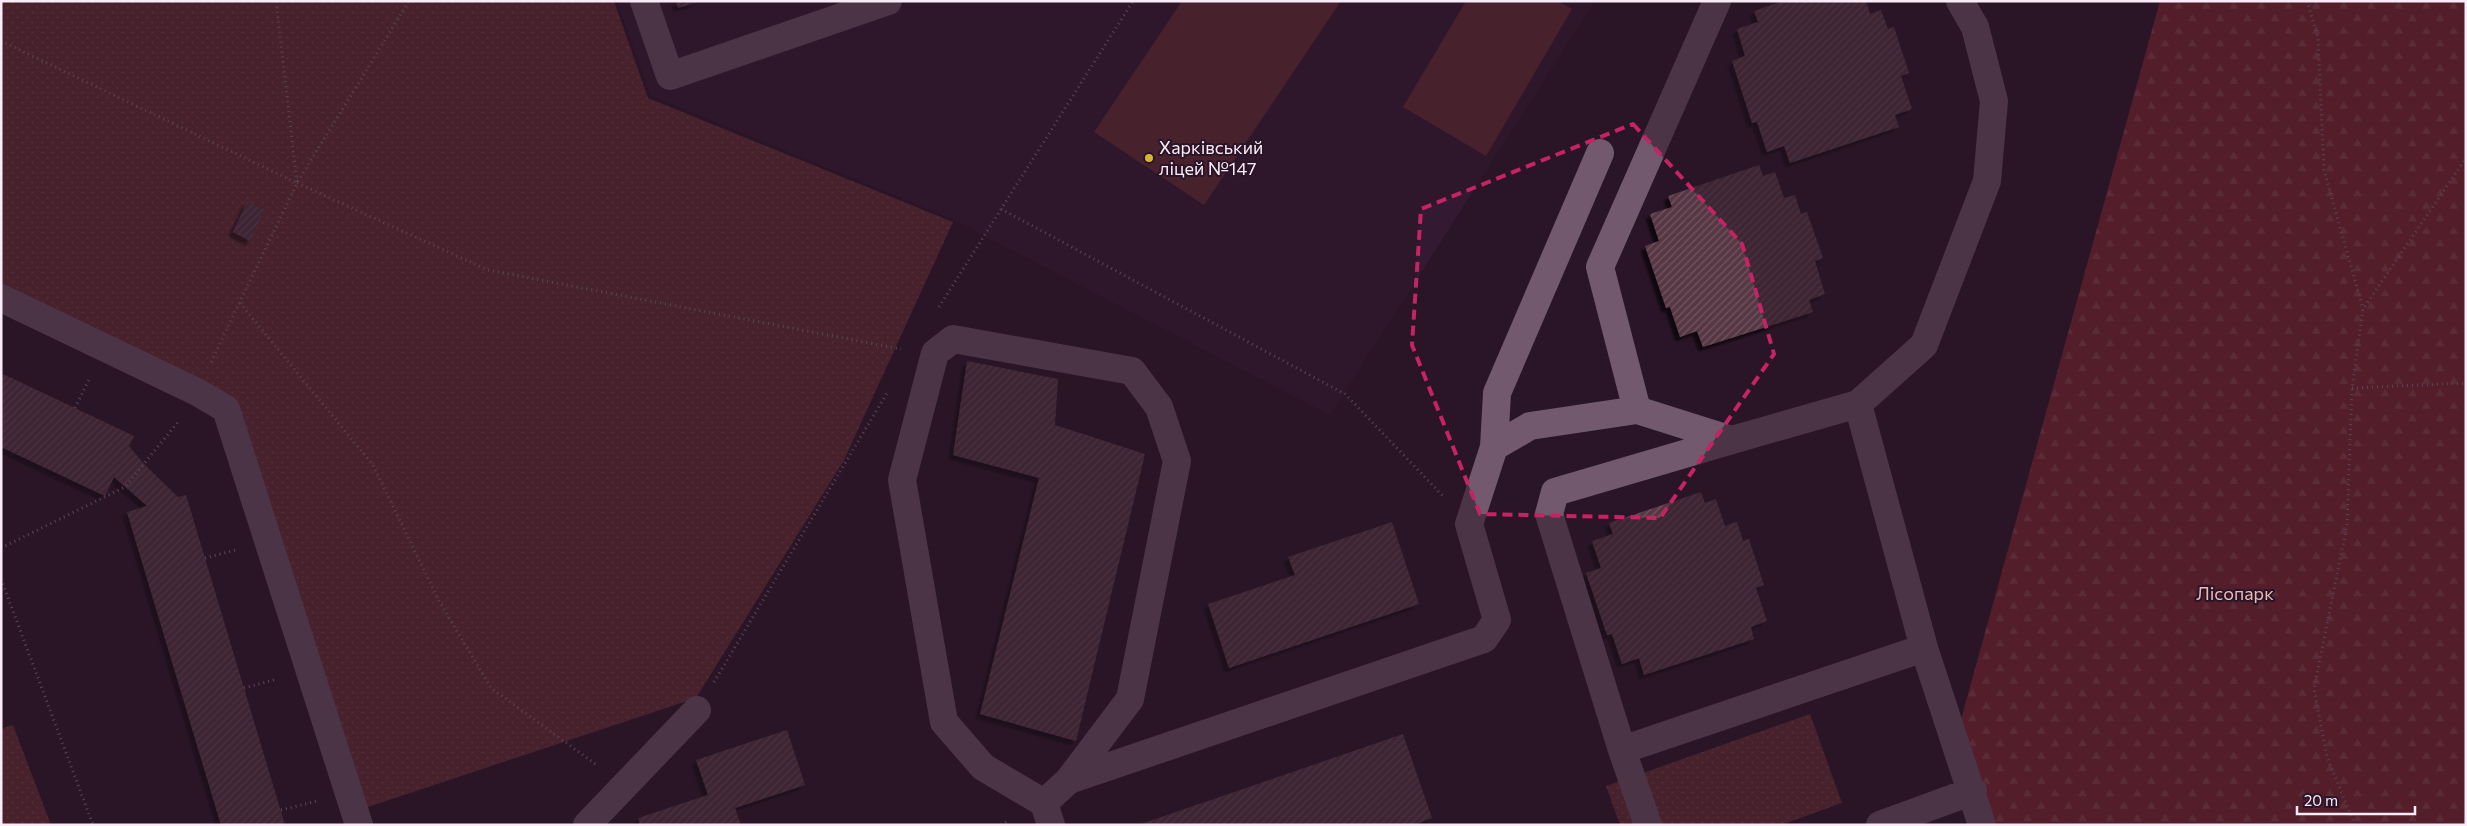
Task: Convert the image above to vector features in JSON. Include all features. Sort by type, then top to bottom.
[{"type":"street","points":[[644,1],[670,76],[888,1]]},
{"type":"street","points":[[1637,410],[1600,267],[1716,1]]},
{"type":"street","points":[[1648,825],[1622,750],[1549,514],[1555,492],[1858,404],[1924,345],[1986,181],[1994,101],[1975,26],[1960,1]]},
{"type":"street","points":[[1069,780],[1484,639],[1497,620],[1469,524],[1494,447],[1497,393],[1600,153]]},
{"type":"street","points":[[1,298],[197,392],[226,409],[359,825]]},
{"type":"street","points":[[953,340],[1132,371],[1159,408],[1176,461],[1130,699],[1069,780],[1048,814],[983,767],[944,722],[902,480],[935,353],[953,340]]},
{"type":"street","points":[[1858,404],[1924,648],[1973,791],[1982,825]]},
{"type":"street","points":[[1494,447],[1530,426],[1637,410],[1732,440]]},
{"type":"street","points":[[1622,750],[1924,648]]},
{"type":"street","points":[[587,825],[697,710]]},
{"type":"street","points":[[1880,825],[1973,791]]},
{"type":"path","points":[[276,1],[298,183]]},
{"type":"path","points":[[197,392],[298,183],[410,1]]},
{"type":"path","points":[[937,310],[1133,1]]},
{"type":"path","points":[[2307,1],[2318,38],[2324,170],[2364,309],[2352,388],[2347,525],[2314,689],[2327,757],[2356,825]]},
{"type":"path","points":[[1,41],[298,183],[488,270],[903,350]]},
{"type":"path","points":[[2364,309],[2466,158]]},
{"type":"path","points":[[1002,209],[1345,394],[1469,524]]},
{"type":"path","points":[[240,303],[373,465],[439,601],[492,688],[624,786]]},
{"type":"path","points":[[74,408],[91,375]]},
{"type":"path","points":[[2352,388],[2466,383]]},
{"type":"path","points":[[697,710],[892,385]]},
{"type":"path","points":[[1,548],[125,488],[180,420]]},
{"type":"path","points":[[205,558],[240,549]]},
{"type":"path","points":[[1,579],[93,825]]},
{"type":"path","points":[[244,688],[280,678]]},
{"type":"path","points":[[281,810],[326,799]]},
{"type":"highlighted area","points":[[1633,124],[1742,244],[1774,354],[1660,518],[1480,514],[1412,345],[1421,209]]},
{"type":"shaded area","points":[[1,1],[614,1],[648,98],[953,222],[844,460],[696,698],[365,808],[235,403],[1,289]]},
{"type":"shaded area","name":"Харківський ліцей №147","points":[[617,1],[1595,1],[1330,415],[954,220],[650,95]]},
{"type":"shaded area","points":[[1182,1],[1341,1],[1204,205],[1094,132]]},
{"type":"shaded area","points":[[1466,1],[1558,1],[1572,9],[1486,156],[1403,107]]},
{"type":"shaded area","points":[[1810,714],[1842,803],[1781,825],[1620,825],[1606,786]]},
{"type":"shaded area","points":[[13,725],[51,825],[1,825],[1,729]]},
{"type":"green space","name":"Лісопарк","points":[[2160,1],[2466,1],[2466,825],[1993,825],[1960,723]]},
{"type":"building","points":[[676,1],[698,1],[698,2],[678,8]]},
{"type":"building","points":[[1783,1],[1866,1],[1870,14],[1881,10],[1888,29],[1894,27],[1909,73],[1901,76],[1912,109],[1895,115],[1899,127],[1790,163],[1784,146],[1767,152],[1757,122],[1752,123],[1732,61],[1745,56],[1737,29],[1758,22],[1754,11]]},
{"type":"building","points":[[1759,165],[1763,176],[1775,172],[1784,198],[1795,195],[1801,214],[1807,212],[1823,258],[1815,261],[1825,294],[1809,300],[1813,312],[1703,347],[1697,331],[1680,337],[1670,307],[1666,308],[1645,246],[1659,241],[1650,214],[1672,207],[1668,196]]},
{"type":"building","points":[[247,202],[265,210],[250,241],[233,232]]},
{"type":"building","points":[[967,361],[1058,379],[1055,425],[1145,454],[1076,741],[980,714],[1039,478],[953,455]]},
{"type":"building","points":[[1,373],[134,436],[129,446],[144,464],[178,497],[186,495],[285,825],[221,825],[127,512],[147,506],[114,477],[105,496],[1,447]]},
{"type":"building","points":[[1701,492],[1705,503],[1716,499],[1725,526],[1737,522],[1743,541],[1749,539],[1764,585],[1756,588],[1767,621],[1751,627],[1754,639],[1644,675],[1639,658],[1622,664],[1612,634],[1607,635],[1586,573],[1601,568],[1592,541],[1613,534],[1609,523]]},
{"type":"building","points":[[1392,522],[1419,604],[1229,668],[1208,604],[1295,575],[1288,557]]},
{"type":"building","points":[[787,730],[805,785],[735,808],[741,825],[640,825],[638,818],[708,795],[696,760]]},
{"type":"building","points":[[1403,734],[1432,818],[1414,825],[1138,825]]},
{"type":"place","name":"Харківський ліцей №147","points":[[1149,158]]}]
